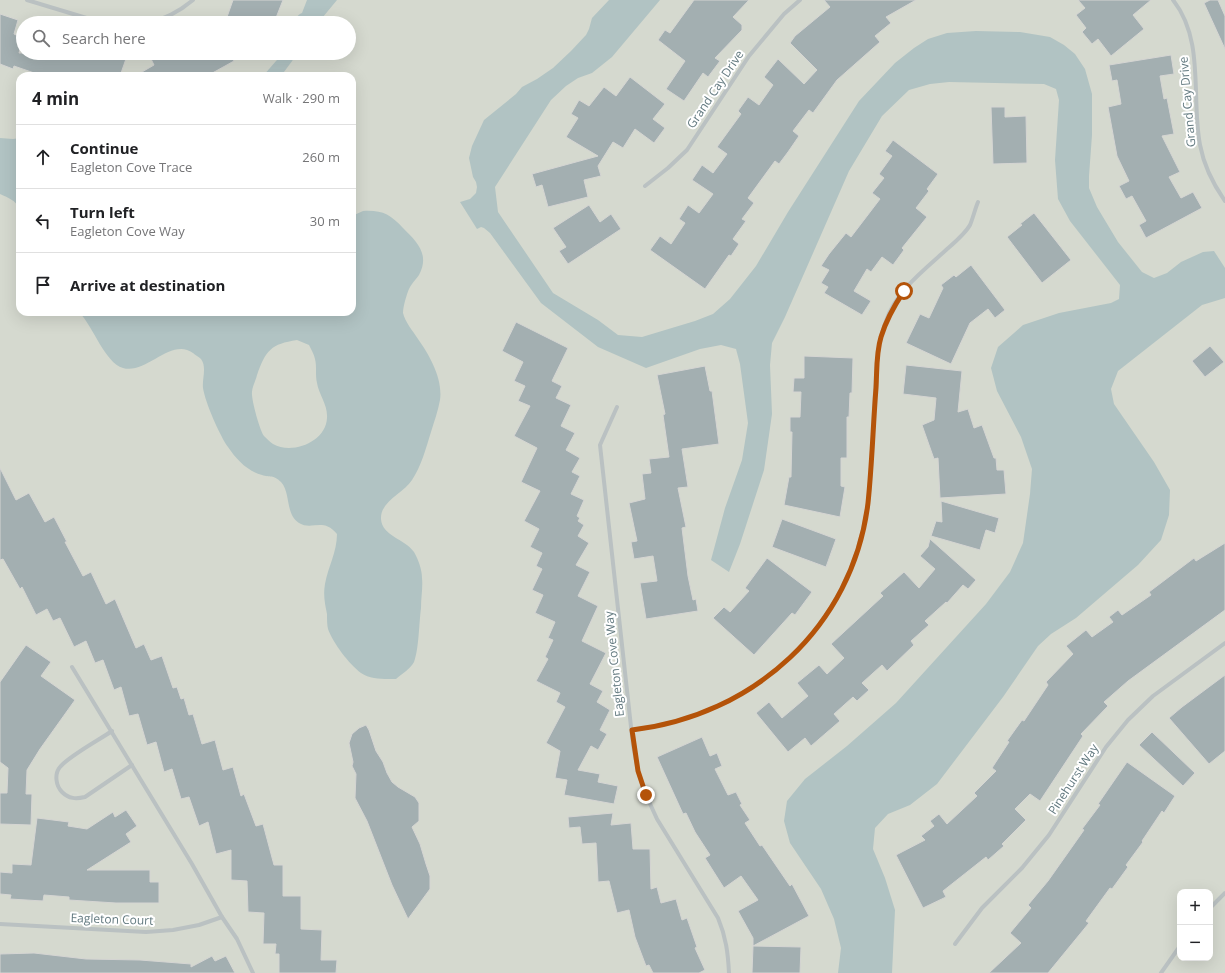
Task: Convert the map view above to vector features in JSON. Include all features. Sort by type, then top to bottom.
[{"type":"street","points":[[27,0],[81,16]]},
{"type":"street","points":[[169,16],[193,0]]},
{"type":"street","name":"Grand Cay Drive","points":[[645,186],[668,168],[687,150],[749,56],[784,14],[800,0]]},
{"type":"street","name":"Grand Cay Drive","points":[[1173,0],[1178,5],[1190,32],[1196,80],[1197,123],[1200,146],[1206,168],[1216,188],[1225,201]]},
{"type":"street","points":[[632,730],[679,722],[731,700],[760,683],[786,661],[810,637],[824,618],[844,583],[861,536],[868,503],[878,348],[887,318],[904,291],[969,226],[978,202]]},
{"type":"street","name":"Eagleton Cove Way","points":[[617,407],[600,445],[632,730],[638,771],[646,795],[657,819],[720,924],[726,940],[729,973]]},
{"type":"street","name":"Pinehurst Way","points":[[955,944],[982,908],[1022,868],[1049,835],[1106,747],[1128,720],[1153,696],[1225,643]]},
{"type":"street","points":[[72,667],[132,764],[222,917],[237,939],[253,973]]},
{"type":"street","points":[[112,732],[59,767],[56,775],[57,783],[62,792],[70,798],[77,799],[85,797],[132,764]]},
{"type":"street","points":[[1213,905],[1225,893]]},
{"type":"street","name":"Eagleton Court","points":[[0,924],[146,932],[173,930],[199,925],[222,917]]},
{"type":"street","points":[[1161,973],[1177,950]]},
{"type":"shaded area","points":[[0,0],[1225,0],[1225,973],[0,973]]},
{"type":"shaded area","points":[[307,0],[337,0],[324,16],[298,16],[302,13]]},
{"type":"shaded area","points":[[609,0],[660,0],[612,57],[592,73],[578,78],[566,86],[551,100],[495,187],[498,212],[553,293],[598,320],[618,335],[642,337],[695,321],[713,314],[730,299],[756,266],[788,212],[859,101],[895,63],[914,48],[928,39],[947,33],[976,31],[1020,32],[1050,37],[1064,45],[1075,54],[1085,69],[1092,94],[1092,135],[1089,188],[1097,207],[1118,242],[1142,272],[1154,278],[1167,273],[1181,262],[1203,252],[1214,251],[1225,268],[1225,298],[1202,305],[1118,371],[1111,389],[1114,404],[1154,462],[1170,490],[1169,515],[1161,540],[1138,565],[1076,618],[1051,634],[1038,646],[1003,697],[937,784],[910,805],[888,814],[875,828],[873,849],[885,878],[895,910],[892,973],[838,973],[841,948],[834,919],[821,889],[790,843],[784,821],[787,801],[805,779],[847,746],[896,703],[986,604],[1010,572],[1023,543],[1032,469],[1021,437],[997,391],[991,368],[998,347],[1023,325],[1059,313],[1111,303],[1119,299],[1120,285],[1070,221],[1058,199],[1055,160],[1059,100],[1056,89],[1044,84],[949,82],[930,84],[909,90],[882,116],[849,171],[785,317],[772,343],[770,365],[772,414],[764,470],[740,544],[729,572],[711,560],[725,508],[742,460],[748,423],[740,364],[736,349],[721,345],[700,349],[646,368],[598,347],[541,303],[490,233],[481,227],[477,229],[460,202],[470,199],[476,193],[476,182],[473,177],[469,158],[472,146],[484,120],[516,94],[522,87],[553,68],[571,51],[586,35],[592,18]]},
{"type":"shaded area","points":[[277,60],[293,60],[284,72],[266,72]]},
{"type":"shaded area","points":[[0,138],[16,139],[16,204],[0,194]]},
{"type":"shaded area","points":[[363,211],[381,212],[390,216],[413,238],[420,249],[423,261],[419,275],[409,290],[403,308],[403,313],[407,323],[423,346],[435,368],[440,384],[440,400],[425,451],[418,469],[408,485],[384,507],[381,519],[385,530],[414,552],[420,564],[422,575],[421,608],[416,657],[414,662],[406,671],[396,679],[374,678],[365,675],[356,669],[337,647],[330,635],[328,627],[324,592],[326,578],[336,547],[337,534],[327,526],[308,526],[299,523],[292,514],[286,492],[281,482],[274,477],[265,476],[251,471],[238,460],[231,451],[217,427],[207,402],[203,388],[204,366],[201,359],[185,349],[176,350],[141,366],[132,369],[123,368],[110,359],[82,316],[356,316],[356,214]],"holes":[[[297,340],[309,345],[316,365],[316,380],[327,413],[325,426],[321,434],[307,444],[289,448],[273,444],[262,433],[252,396],[253,388],[263,360],[275,346]]]},
{"type":"building","points":[[233,0],[283,0],[277,16],[227,16]]},
{"type":"building","points":[[694,0],[749,0],[733,17],[742,25],[742,30],[715,58],[720,61],[708,77],[703,73],[684,101],[666,89],[685,61],[658,40],[665,30],[670,33]]},
{"type":"building","points":[[824,0],[916,0],[886,17],[891,23],[875,36],[880,42],[837,80],[813,113],[809,110],[793,131],[799,136],[779,164],[775,161],[748,198],[754,203],[742,219],[746,221],[733,239],[739,244],[731,256],[729,255],[705,289],[650,250],[660,236],[671,244],[685,223],[679,219],[688,205],[699,213],[713,194],[692,180],[702,165],[713,173],[727,154],[717,147],[741,114],[738,111],[748,97],[759,105],[773,85],[764,77],[778,59],[804,84],[817,70],[790,43],[795,36],[830,7]]},
{"type":"building","points":[[1078,0],[1151,0],[1133,15],[1144,29],[1111,56],[1098,39],[1092,44],[1082,32],[1086,28],[1076,15],[1085,8]]},
{"type":"building","points":[[1210,0],[1218,0],[1225,16],[1225,49],[1204,3]]},
{"type":"building","points":[[0,14],[16,19],[14,34],[16,35],[16,60],[126,60],[121,72],[31,72],[14,66],[13,69],[0,64]]},
{"type":"building","points":[[1171,55],[1174,74],[1160,76],[1164,99],[1167,98],[1174,134],[1162,136],[1180,172],[1169,177],[1181,198],[1193,192],[1202,208],[1146,238],[1139,225],[1146,221],[1132,196],[1126,199],[1119,186],[1129,181],[1117,156],[1108,107],[1121,104],[1117,80],[1112,81],[1109,65]]},
{"type":"building","points":[[152,60],[234,61],[214,72],[142,72],[154,65]]},
{"type":"building","points":[[630,77],[665,104],[653,119],[665,128],[654,143],[635,129],[623,148],[613,142],[598,166],[601,176],[584,180],[588,197],[548,207],[542,185],[536,187],[532,174],[598,156],[566,137],[578,118],[571,114],[579,100],[589,106],[604,87],[616,96]]},
{"type":"building","points":[[991,107],[1005,107],[1005,117],[1026,116],[1027,163],[993,164]]},
{"type":"building","points":[[893,140],[938,174],[927,189],[929,191],[916,208],[927,217],[902,248],[904,250],[893,265],[882,257],[871,272],[867,269],[854,291],[871,301],[862,315],[824,293],[828,287],[821,283],[829,270],[821,266],[846,233],[851,237],[880,199],[872,193],[884,178],[879,174],[892,156],[885,151]]},
{"type":"building","points":[[589,205],[600,222],[611,214],[621,229],[568,264],[559,251],[566,247],[553,228]]},
{"type":"building","points":[[1034,213],[1071,260],[1042,283],[1007,237]]},
{"type":"building","points":[[971,265],[1005,310],[995,318],[988,309],[970,323],[951,364],[906,343],[920,314],[929,318],[943,288],[941,285],[954,275],[956,277]]},
{"type":"building","points":[[516,322],[568,348],[552,381],[562,386],[556,398],[571,405],[561,426],[575,433],[566,450],[580,458],[572,472],[580,476],[571,494],[584,500],[577,516],[580,518],[578,521],[584,525],[578,536],[589,543],[576,565],[590,572],[578,596],[598,606],[582,641],[606,653],[590,684],[603,691],[597,702],[610,710],[600,730],[607,734],[598,750],[591,746],[578,770],[600,774],[598,782],[618,786],[614,804],[564,795],[567,780],[555,778],[560,751],[546,743],[565,707],[556,702],[560,693],[536,681],[548,659],[545,657],[553,640],[548,638],[555,622],[535,613],[543,595],[532,590],[542,569],[536,566],[542,553],[530,547],[539,529],[524,521],[540,491],[521,482],[537,448],[514,436],[530,406],[518,401],[525,386],[514,381],[523,362],[502,351]]},
{"type":"building","points":[[1210,346],[1224,362],[1205,377],[1192,361]]},
{"type":"building","points":[[804,356],[853,358],[852,393],[850,393],[849,417],[847,417],[847,458],[841,458],[841,486],[845,487],[840,517],[784,505],[789,477],[791,477],[792,432],[790,432],[790,417],[800,417],[801,392],[793,392],[794,378],[804,378]]},
{"type":"building","points":[[906,365],[962,371],[958,412],[968,409],[974,428],[982,425],[994,458],[996,458],[997,470],[1004,470],[1006,494],[940,498],[938,458],[934,459],[922,425],[934,420],[936,398],[903,394]]},
{"type":"building","points":[[705,366],[710,391],[712,391],[719,444],[682,449],[688,487],[678,488],[686,527],[682,528],[688,576],[693,600],[696,599],[698,611],[646,619],[640,583],[657,581],[653,556],[634,559],[631,542],[637,541],[629,503],[645,499],[642,474],[651,473],[649,459],[669,457],[663,415],[665,414],[657,375]]},
{"type":"building","points":[[0,468],[16,500],[29,493],[45,522],[54,517],[83,576],[91,572],[106,604],[115,599],[136,648],[144,644],[151,660],[162,656],[173,688],[177,687],[181,699],[184,698],[189,715],[193,714],[202,744],[215,740],[223,770],[233,767],[241,796],[244,794],[256,826],[263,824],[274,865],[283,865],[283,896],[301,896],[301,929],[322,930],[321,960],[337,960],[336,973],[279,973],[279,954],[275,954],[276,944],[263,944],[264,913],[248,912],[247,881],[231,880],[231,850],[216,854],[208,822],[199,826],[189,797],[181,799],[172,769],[164,772],[156,742],[147,745],[138,714],[129,716],[121,687],[114,690],[103,660],[95,663],[86,641],[74,647],[60,618],[53,621],[47,609],[36,615],[22,587],[20,589],[3,559],[0,560]]},
{"type":"building","points":[[941,501],[999,518],[995,533],[986,530],[980,550],[931,536],[936,521],[942,522]]},
{"type":"building","points":[[782,519],[836,539],[826,567],[772,547]]},
{"type":"building","points":[[930,539],[976,580],[968,589],[963,585],[947,603],[946,602],[925,621],[929,625],[911,641],[914,645],[887,671],[882,665],[862,683],[869,690],[857,701],[853,697],[834,714],[840,721],[811,746],[805,738],[788,752],[756,713],[769,702],[782,718],[808,696],[797,683],[819,665],[827,674],[844,658],[831,644],[883,596],[880,593],[904,572],[919,588],[935,569],[920,556],[928,547]]},
{"type":"building","points":[[1225,543],[1225,610],[1128,681],[1104,702],[1108,706],[1081,734],[1083,736],[1040,801],[1030,794],[1015,809],[1026,820],[1002,844],[1004,846],[988,860],[986,857],[943,891],[946,897],[923,908],[896,855],[925,840],[921,836],[934,826],[930,821],[939,814],[947,824],[977,796],[974,793],[996,771],[992,768],[1009,742],[1007,741],[1022,720],[1024,721],[1048,685],[1046,682],[1073,654],[1066,646],[1086,630],[1092,637],[1113,622],[1109,617],[1118,610],[1122,615],[1151,595],[1149,592],[1194,558],[1196,561]]},
{"type":"building","points":[[767,558],[812,592],[795,615],[792,613],[754,655],[713,618],[724,607],[730,612],[749,591],[745,588]]},
{"type":"building","points":[[26,645],[51,662],[41,676],[75,700],[27,770],[26,794],[32,794],[31,825],[0,824],[0,793],[7,793],[8,768],[0,762],[0,682]]},
{"type":"building","points":[[1225,675],[1225,751],[1209,764],[1169,718]]},
{"type":"building","points":[[366,725],[376,751],[392,782],[415,797],[419,803],[419,821],[412,827],[420,844],[430,876],[430,889],[408,919],[392,885],[367,821],[355,798],[356,774],[352,766],[353,762],[349,743],[352,734],[359,728]]},
{"type":"building","points":[[1152,732],[1195,773],[1183,786],[1139,745]]},
{"type":"building","points":[[702,737],[710,756],[717,753],[722,766],[715,769],[728,795],[736,792],[742,804],[740,805],[750,820],[745,823],[790,886],[792,884],[809,916],[753,946],[753,938],[738,911],[758,900],[741,876],[724,888],[705,858],[710,855],[695,832],[686,813],[683,814],[657,757]]},
{"type":"building","points":[[1127,762],[1175,796],[1164,813],[1162,811],[1142,841],[1143,842],[1126,865],[1128,867],[1112,889],[1110,888],[1086,921],[1089,923],[1048,973],[989,973],[1021,943],[1010,933],[1031,908],[1028,905],[1048,881],[1084,830],[1082,829],[1100,805],[1098,804]]},
{"type":"building","points":[[126,810],[137,826],[126,834],[131,842],[87,870],[150,870],[150,882],[159,882],[159,903],[116,903],[69,900],[69,897],[44,895],[43,901],[10,899],[11,895],[0,894],[0,872],[12,873],[12,864],[31,865],[37,818],[69,822],[68,826],[87,829],[113,812],[115,817]]},
{"type":"building","points":[[613,813],[611,825],[631,823],[633,849],[650,849],[651,889],[657,887],[661,903],[676,899],[682,920],[687,918],[697,947],[695,948],[705,970],[699,973],[653,973],[649,965],[646,966],[635,937],[629,910],[617,913],[609,881],[598,882],[596,843],[582,844],[580,827],[569,828],[568,817]]},
{"type":"building","points":[[753,946],[801,947],[800,973],[752,973]]},
{"type":"building","points":[[34,953],[86,959],[140,960],[191,964],[191,967],[212,956],[215,961],[226,956],[235,973],[0,973],[0,954]]},
{"type":"route","points":[[646,795],[638,771],[632,730],[679,722],[731,700],[760,683],[786,661],[810,637],[824,618],[841,589],[850,569],[861,536],[868,503],[878,348],[887,318],[904,291]]}]
